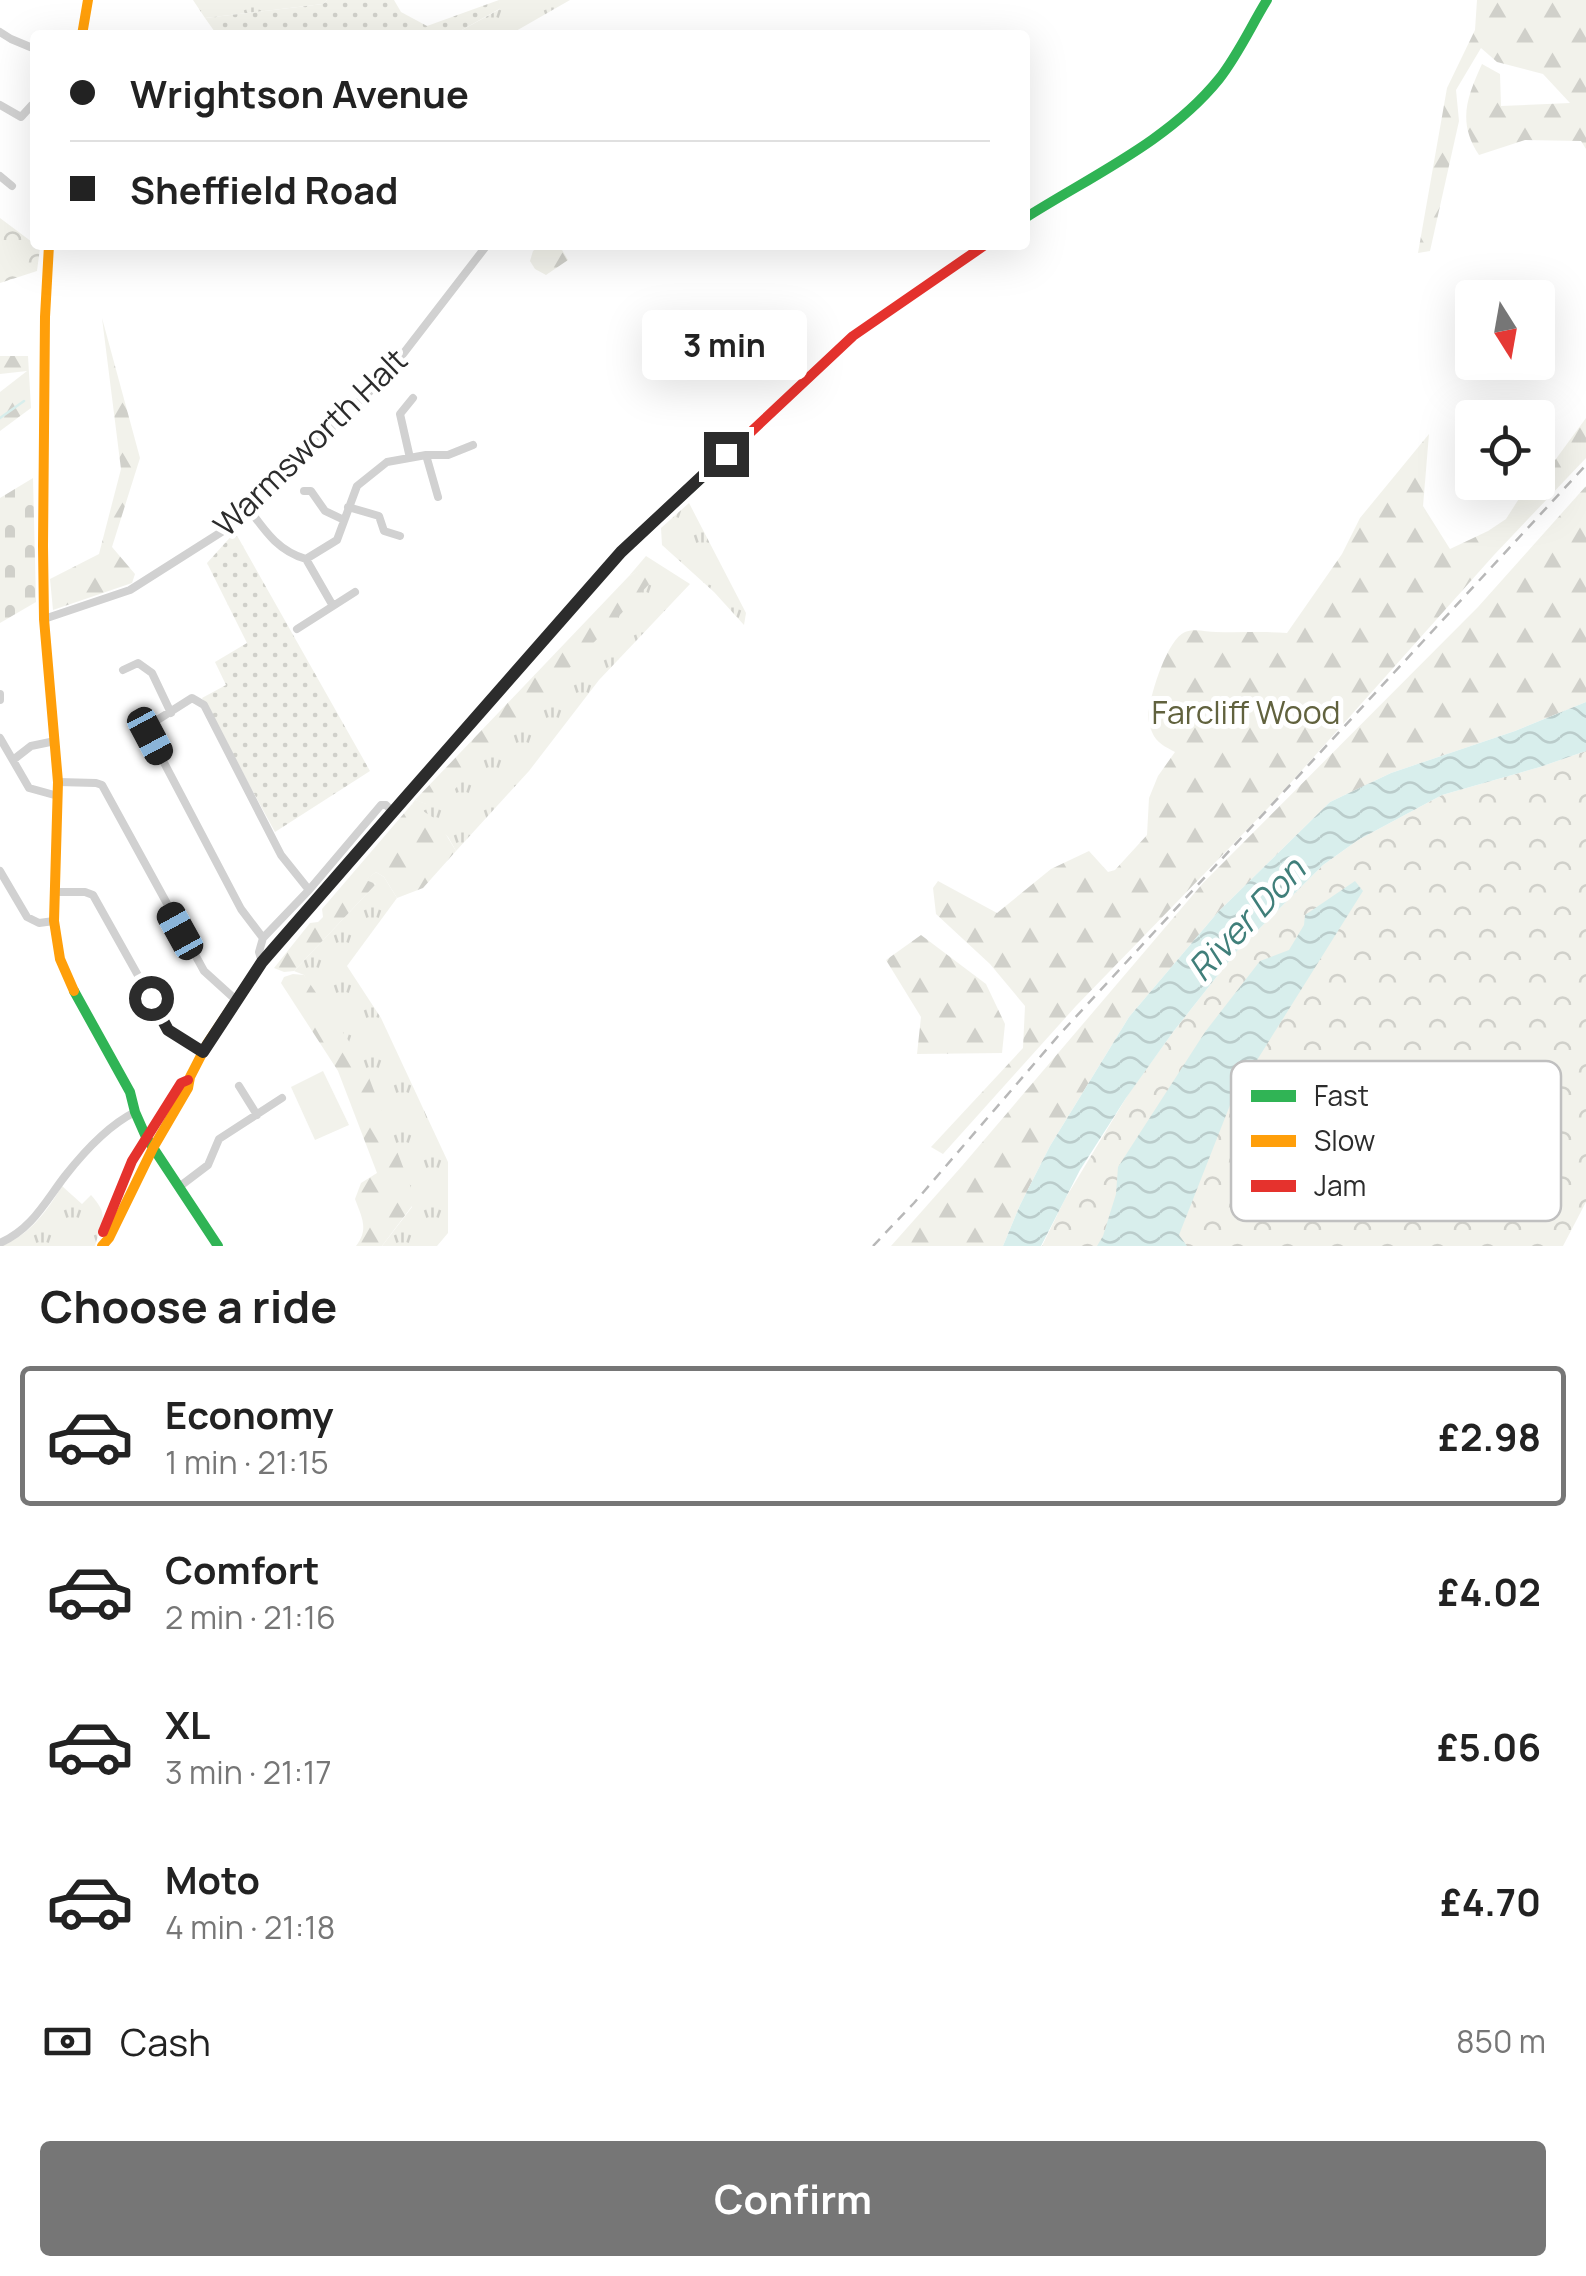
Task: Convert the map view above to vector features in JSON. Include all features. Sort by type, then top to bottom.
[{"type":"main road","points":[[83,30],[88,0]]},
{"type":"main road","points":[[1030,215],[1149,140],[1194,106],[1218,79],[1267,0]]},
{"type":"main road","points":[[49,250],[44,317],[44,619],[58,782],[54,920],[60,959],[130,1092],[146,1137],[218,1246]]},
{"type":"main road","points":[[102,1245],[102,1234],[132,1161],[262,962],[621,552],[853,336],[978,250]]},
{"type":"main road","points":[[102,1245],[188,1088],[188,1080]]},
{"type":"street","points":[[0,32],[30,46]]},
{"type":"street","points":[[0,105],[22,118],[30,108]]},
{"type":"street","points":[[0,176],[12,186]]},
{"type":"street","name":"Warmsworth Halt","points":[[44,619],[130,590],[194,551],[249,509],[386,376],[483,250]]},
{"type":"street","points":[[410,458],[400,414],[413,398]]},
{"type":"street","points":[[306,559],[338,540],[357,486],[387,462],[448,455],[473,446]]},
{"type":"street","points":[[426,455],[438,497]]},
{"type":"street","points":[[310,489],[325,511],[344,520]]},
{"type":"street","points":[[348,508],[379,516],[384,531],[400,536]]},
{"type":"street","points":[[249,509],[274,542],[291,555],[306,559],[333,606]]},
{"type":"street","points":[[297,629],[355,592]]},
{"type":"street","points":[[122,670],[138,662],[152,673],[171,713]]},
{"type":"street","points":[[263,938],[241,909],[150,736],[151,724],[192,698],[204,705],[281,855],[309,890]]},
{"type":"street","points":[[0,738],[29,788],[58,796]]},
{"type":"street","points":[[13,760],[31,746],[55,742]]},
{"type":"street","points":[[58,782],[102,785],[197,960],[236,1000]]},
{"type":"street","points":[[262,962],[263,938],[381,805],[393,812]]},
{"type":"street","points":[[0,870],[27,917],[40,923],[54,920]]},
{"type":"street","points":[[54,892],[94,895],[168,1030],[203,1052]]},
{"type":"street","points":[[239,1086],[257,1114]]},
{"type":"street","points":[[179,1186],[208,1166],[219,1139],[282,1098]]},
{"type":"street","points":[[0,1243],[32,1222],[73,1167],[134,1112]]},
{"type":"green space","points":[[193,0],[327,0],[323,4],[205,18]]},
{"type":"green space","points":[[327,0],[394,0],[401,12],[427,26],[499,0],[501,8],[462,30],[213,30],[205,18],[323,4]]},
{"type":"green space","points":[[499,0],[570,0],[518,30],[462,30],[500,9]]},
{"type":"green space","points":[[1477,0],[1586,0],[1586,149],[1581,141],[1525,140],[1479,155],[1466,120],[1472,88],[1482,64],[1500,74],[1501,106],[1570,103],[1543,74],[1497,62],[1481,48],[1456,90],[1459,121],[1430,251],[1418,253],[1447,88],[1475,30]]},
{"type":"green space","points":[[0,218],[30,240],[30,250],[40,250],[37,271],[0,283]]},
{"type":"green space","points":[[562,250],[568,260],[546,275],[530,261],[533,251]]},
{"type":"green space","points":[[102,318],[140,458],[112,547],[135,574],[132,583],[53,610],[50,579],[99,554],[121,469]]},
{"type":"green space","points":[[0,356],[28,356],[31,408],[0,431],[0,392],[27,371],[0,374]]},
{"type":"green space","name":"Farcliff Wood","points":[[1586,418],[1586,458],[1555,491],[1555,460]]},
{"type":"green space","name":"Farcliff Wood","points":[[1429,434],[1423,506],[1450,549],[1506,519],[1518,500],[1546,500],[1270,806],[1076,1006],[943,1154],[931,1147],[1023,1048],[1025,1006],[990,964],[936,914],[933,888],[938,881],[997,913],[1051,869],[1089,851],[1108,872],[1115,870],[1147,835],[1149,798],[1175,752],[1156,739],[1148,715],[1153,690],[1172,645],[1192,630],[1287,633],[1342,554],[1360,518]]},
{"type":"green space","points":[[33,478],[36,602],[0,623],[0,498]]},
{"type":"green space","points":[[1586,486],[1586,702],[1391,773],[1330,802],[1218,912],[1129,1017],[1050,1146],[1003,1246],[891,1246],[1203,883],[1478,607]]},
{"type":"green space","points":[[689,503],[746,613],[744,625],[662,545],[661,528]]},
{"type":"green space","points":[[235,532],[370,771],[275,832],[202,698],[226,685],[215,662],[247,643],[207,563]]},
{"type":"green space","points":[[646,556],[690,584],[599,680],[529,771],[456,851],[448,837],[412,804],[415,800],[437,807],[641,570],[629,576]]},
{"type":"green space","points":[[640,570],[649,573],[653,580],[437,808],[415,800],[629,576]]},
{"type":"green space","points":[[1586,751],[1586,1202],[1563,1246],[1042,1246],[1065,1199],[1129,1093],[1173,1032],[1237,951],[1323,865],[1358,840],[1442,795]]},
{"type":"green space","points":[[412,804],[437,820],[456,851],[423,888],[397,898],[384,877],[376,872],[366,880],[376,884],[294,971],[274,968],[310,923],[323,917],[322,909]]},
{"type":"green space","points":[[376,872],[384,877],[397,898],[347,966],[381,1018],[448,1162],[448,1233],[437,1246],[382,1246],[412,1207],[304,975],[294,971],[376,884],[365,880]]},
{"type":"green space","points":[[921,935],[986,984],[1005,1024],[1002,1053],[917,1054],[921,1017],[886,960]]},
{"type":"green space","points":[[293,974],[304,975],[363,1062],[413,1193],[412,1206],[382,1246],[356,1246],[363,1229],[355,1199],[361,1183],[377,1173],[338,1071],[281,983]]},
{"type":"green space","points":[[323,1071],[349,1125],[315,1140],[291,1087]]},
{"type":"green space","points":[[62,1186],[82,1204],[91,1195],[101,1208],[103,1219],[95,1246],[1,1246],[37,1221]]},
{"type":"water","name":"River Don","points":[[1586,702],[1586,751],[1442,795],[1358,840],[1323,865],[1237,951],[1173,1032],[1080,1170],[1041,1246],[1003,1246],[1050,1146],[1129,1017],[1218,912],[1330,802],[1391,773]]},
{"type":"water","points":[[1355,881],[1363,891],[1256,1061],[1231,1061],[1231,1103],[1179,1235],[1187,1246],[1097,1246],[1116,1194],[1118,1167],[1205,1032],[1260,961],[1289,950],[1304,925],[1305,915]]},
{"type":"waterway","points":[[0,418],[24,401]]},
{"type":"railway","points":[[873,1246],[1059,1035],[1586,465]]},
{"type":"traffic: fast","points":[[1030,215],[1128,156],[1177,121],[1226,70],[1267,0]]},
{"type":"traffic: fast","points":[[298,920],[621,552],[738,444]]},
{"type":"traffic: fast","points":[[74,991],[130,1092],[146,1137],[218,1246]]},
{"type":"traffic: slow","points":[[83,30],[88,0]]},
{"type":"traffic: slow","points":[[49,250],[43,546],[44,619],[58,782],[54,921],[60,959],[74,991]]},
{"type":"traffic: slow","points":[[102,1246],[188,1088],[207,1044],[262,962],[298,920]]},
{"type":"traffic: jam","points":[[738,444],[853,336],[978,250]]},
{"type":"traffic: jam","points":[[103,1232],[132,1161],[181,1083],[188,1080]]},
{"type":"route","points":[[151,998],[168,1030],[203,1052],[262,962],[405,798],[621,552],[726,454]]}]
